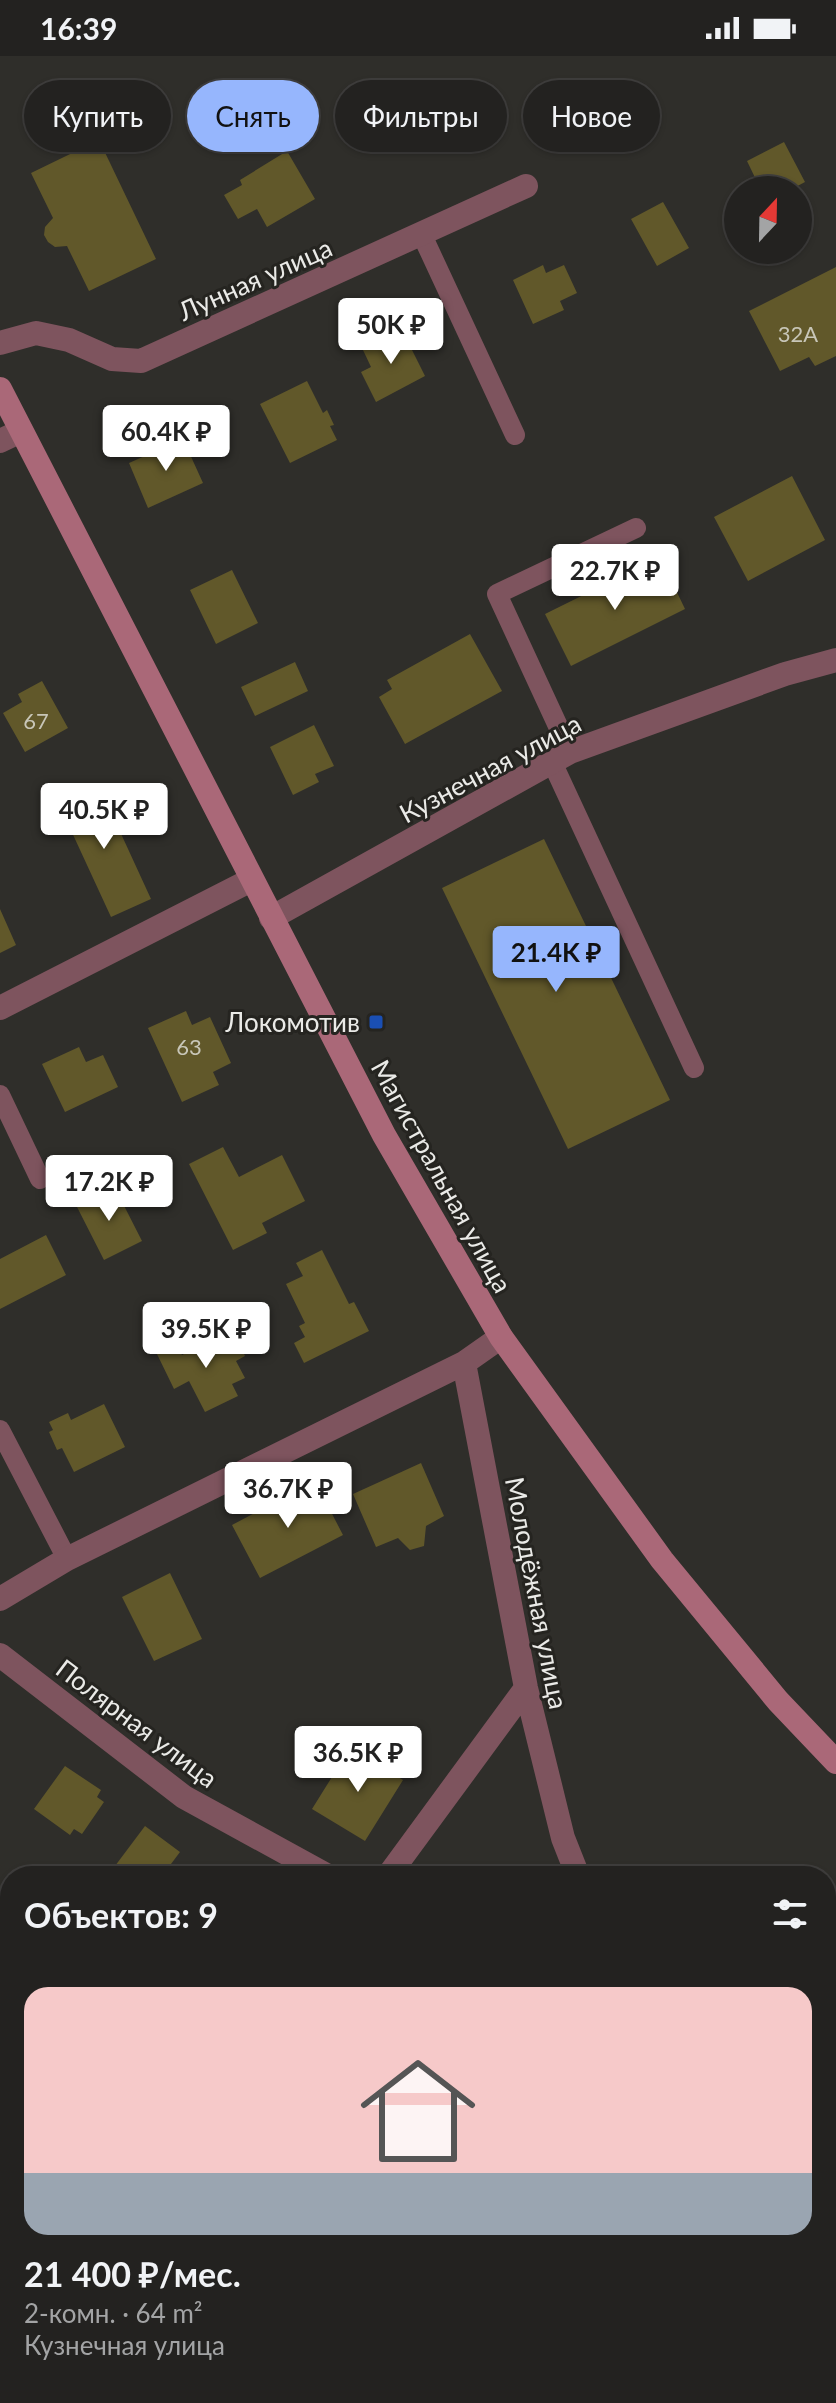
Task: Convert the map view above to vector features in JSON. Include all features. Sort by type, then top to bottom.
[{"type":"main road","name":"Магистральная улица","points":[[0,389],[11,436],[251,880],[384,1135],[501,1337],[662,1560],[778,1701],[836,1762]]},
{"type":"street","name":"Лунная улица","points":[[0,343],[36,333],[69,340],[112,359],[141,361],[526,186]]},
{"type":"street","name":"Кузнечная улица","points":[[271,918],[561,757],[785,674],[836,660]]},
{"type":"street","points":[[0,1008],[251,880]]},
{"type":"street","points":[[0,1599],[67,1559],[464,1363],[501,1337]]},
{"type":"street","name":"Молодёжная улица","points":[[464,1363],[526,1688],[563,1838],[574,1866]]},
{"type":"street","name":"Полярная улица","points":[[0,1655],[184,1797],[310,1866]]},
{"type":"street","points":[[395,1866],[526,1688]]},
{"type":"lane","points":[[422,235],[515,435]]},
{"type":"lane","points":[[636,528],[497,594],[561,757],[694,1068]]},
{"type":"lane","points":[[0,1095],[40,1179]]},
{"type":"lane","points":[[0,1430],[67,1559]]},
{"type":"building","points":[[784,142],[802,176],[754,176],[747,161]]},
{"type":"building","points":[[74,152],[105,152],[156,259],[89,291],[67,246],[55,247],[44,235],[45,227],[53,218],[31,173]]},
{"type":"building","points":[[288,152],[315,199],[267,227],[257,209],[238,219],[224,195],[242,185],[240,180]]},
{"type":"building","points":[[663,202],[689,248],[657,266],[631,219]]},
{"type":"building","points":[[543,265],[546,273],[564,265],[577,293],[560,301],[564,310],[533,324],[513,280]]},
{"type":"building","points":[[836,267],[836,356],[815,366],[809,357],[780,371],[749,311]]},
{"type":"building","points":[[402,330],[425,376],[376,402],[361,372],[371,367],[363,350]]},
{"type":"building","points":[[307,381],[323,413],[327,410],[337,440],[290,463],[260,404]]},
{"type":"building","points":[[183,439],[203,483],[148,508],[129,463]]},
{"type":"building","points":[[792,476],[825,540],[748,581],[714,517]]},
{"type":"building","points":[[660,557],[685,609],[571,666],[545,614]]},
{"type":"building","points":[[232,570],[258,623],[216,644],[190,590]]},
{"type":"building","points":[[470,634],[502,691],[405,744],[379,697],[392,689],[387,680]]},
{"type":"building","points":[[295,662],[308,691],[255,716],[241,687]]},
{"type":"building","points":[[42,681],[68,728],[25,752],[3,713],[22,702],[18,694]]},
{"type":"building","points":[[314,725],[334,766],[315,774],[319,782],[293,795],[270,747]]},
{"type":"building","points":[[100,788],[151,899],[111,917],[57,800],[80,789],[83,796]]},
{"type":"building","points":[[544,839],[670,1100],[568,1149],[442,888]]},
{"type":"building","points":[[0,909],[16,945],[0,953]]},
{"type":"building","points":[[186,1011],[192,1025],[210,1017],[231,1063],[213,1072],[219,1085],[182,1102],[148,1028]]},
{"type":"building","points":[[79,1047],[86,1062],[103,1055],[118,1087],[65,1112],[42,1064]]},
{"type":"building","points":[[223,1147],[239,1177],[282,1155],[305,1201],[262,1223],[267,1233],[233,1250],[189,1164]]},
{"type":"building","points":[[114,1186],[142,1241],[104,1260],[76,1205]]},
{"type":"building","points":[[46,1235],[66,1275],[0,1309],[0,1259]]},
{"type":"building","points":[[322,1250],[349,1304],[354,1302],[369,1331],[304,1363],[294,1343],[305,1337],[299,1326],[305,1323],[286,1284],[303,1276],[296,1263]]},
{"type":"building","points":[[223,1335],[227,1342],[236,1337],[245,1356],[236,1361],[245,1378],[232,1384],[238,1396],[205,1412],[189,1381],[174,1389],[156,1352],[175,1342],[182,1355]]},
{"type":"building","points":[[104,1404],[125,1447],[74,1472],[62,1448],[57,1450],[49,1432],[53,1430],[49,1422],[68,1413],[71,1420]]},
{"type":"building","points":[[421,1463],[444,1516],[426,1526],[424,1546],[410,1550],[398,1538],[376,1547],[353,1494]]},
{"type":"building","points":[[315,1481],[343,1535],[260,1578],[232,1525]]},
{"type":"building","points":[[170,1573],[202,1639],[154,1661],[122,1597]]},
{"type":"building","points":[[350,1748],[403,1780],[365,1841],[312,1809]]},
{"type":"building","points":[[65,1766],[101,1790],[97,1797],[104,1802],[82,1834],[74,1829],[70,1835],[34,1809]]},
{"type":"building","points":[[145,1826],[180,1852],[170,1866],[115,1866]]},
{"type":"place","name":"Локомотив","points":[[376,1022]]}]
